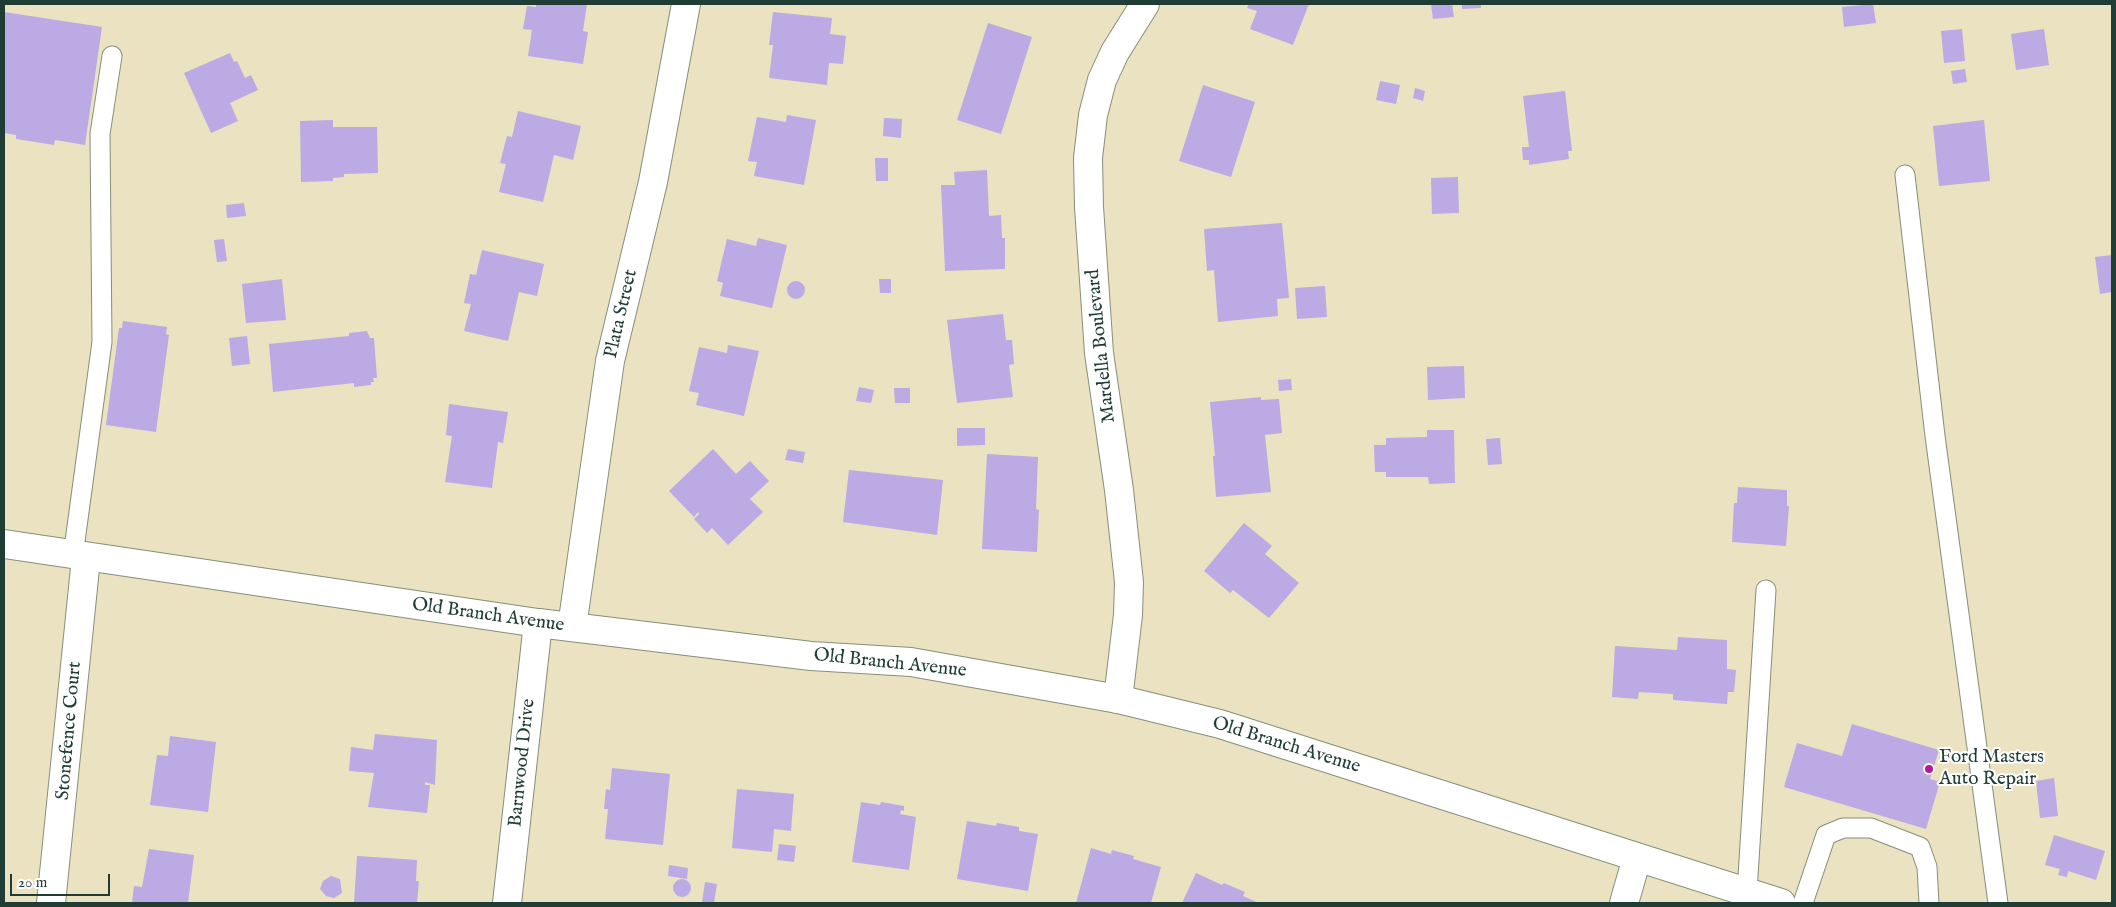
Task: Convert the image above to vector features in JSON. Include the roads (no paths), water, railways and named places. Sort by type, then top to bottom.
[{"type":"street","name":"Plata Street","points":[[572,627],[610,361],[653,182],[686,4]]},
{"type":"street","name":"Mardella Boulevard","points":[[1118,699],[1126,634],[1129,582],[1119,490],[1099,353],[1089,207],[1088,158],[1093,115],[1102,80],[1115,52],[1145,4]]},
{"type":"street","name":"Old Branch Avenue","points":[[4,544],[79,557],[538,623],[810,656],[911,662],[1118,699],[1220,724],[1782,903]]},
{"type":"street","name":"Stonefence Court","points":[[51,903],[79,557]]},
{"type":"street","name":"Barnwood Drive","points":[[507,903],[538,623]]},
{"type":"street","points":[[1624,903],[1637,858]]},
{"type":"lane","points":[[79,557],[102,342],[100,134],[112,56]]},
{"type":"lane","points":[[1906,175],[1935,436],[1998,903]]},
{"type":"lane","points":[[1747,892],[1766,590]]},
{"type":"lane","points":[[1803,903],[1826,835],[1843,828],[1871,828],[1920,847],[1927,867],[1929,903]]},
{"type":"place","name":"Ford Masters Auto Repair","points":[[1929,769]]}]
